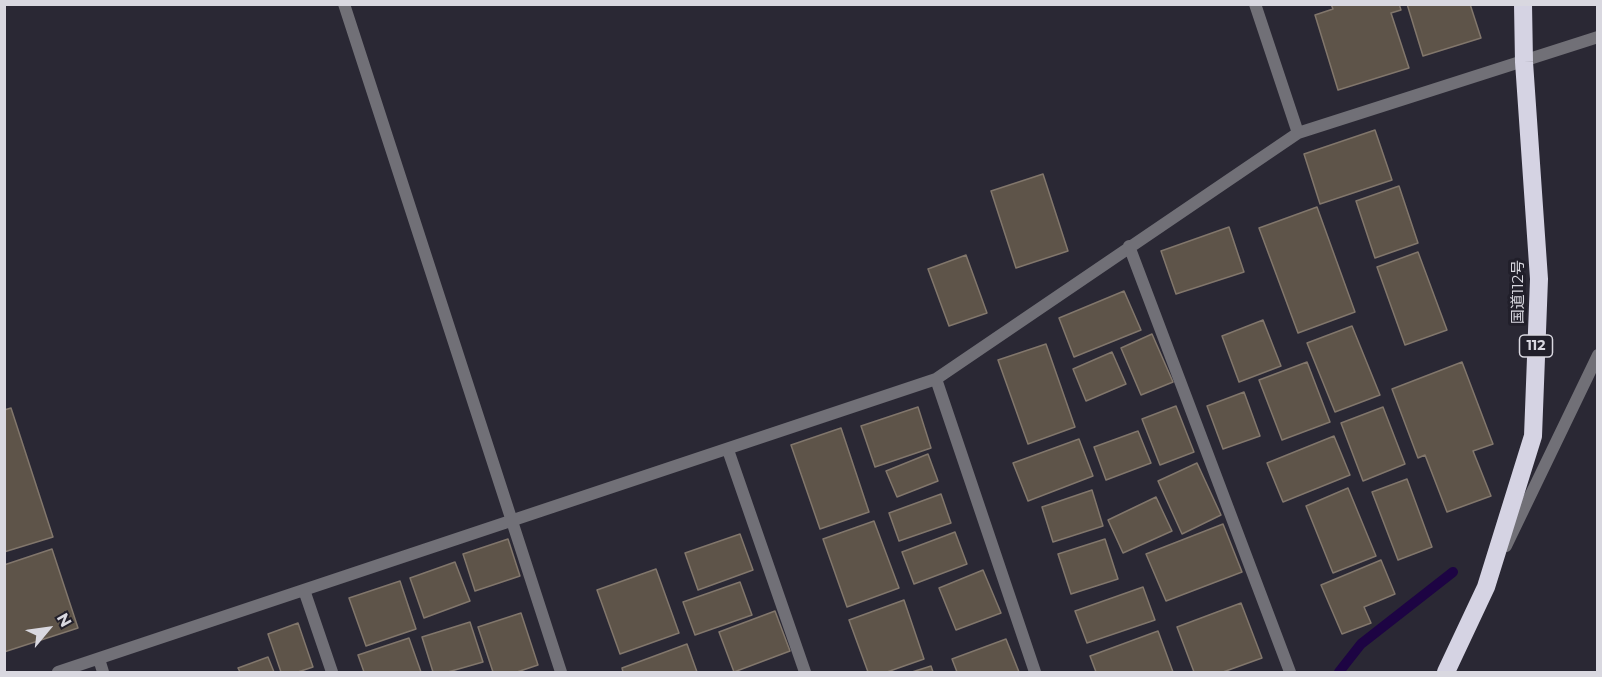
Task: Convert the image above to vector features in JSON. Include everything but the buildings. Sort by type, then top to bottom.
[{"type":"highway","name":"国道112号","points":[[1446,672],[1486,587],[1533,436],[1539,279],[1524,62],[1523,4]]},
{"type":"lane","points":[[344,4],[561,672]]},
{"type":"lane","points":[[1255,4],[1298,133]]},
{"type":"lane","points":[[58,672],[936,379],[1298,133],[1598,37]]},
{"type":"lane","points":[[1129,246],[1290,672]]},
{"type":"lane","points":[[1486,587],[1598,356]]},
{"type":"lane","points":[[936,379],[1035,672]]},
{"type":"lane","points":[[728,450],[805,672]]},
{"type":"lane","points":[[304,590],[332,672]]},
{"type":"lane","points":[[99,658],[104,672]]},
{"type":"waterway","points":[[1339,672],[1361,644],[1453,572]]}]
